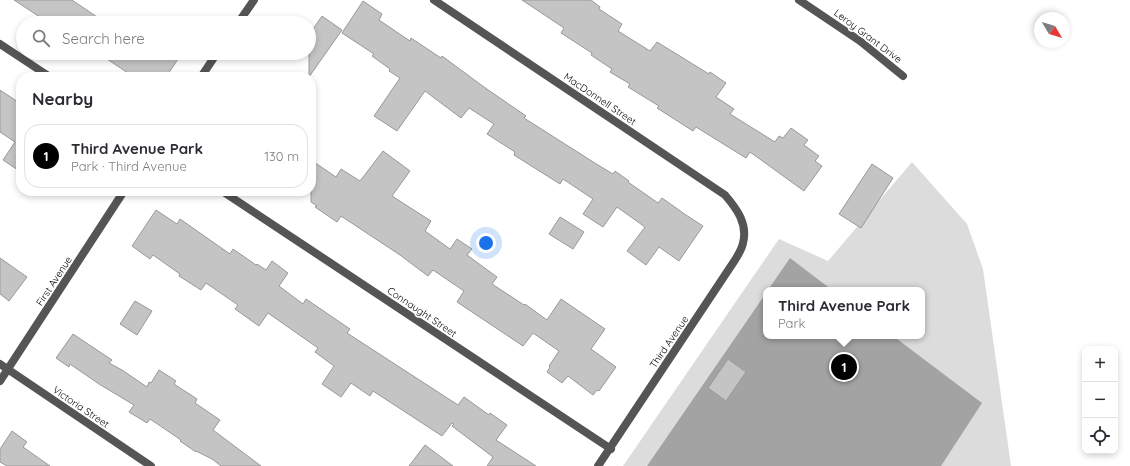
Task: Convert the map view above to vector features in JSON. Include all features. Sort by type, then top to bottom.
[{"type":"street","points":[[243,16],[254,0]]},
{"type":"street","name":"MacDonnell Street","points":[[434,0],[725,195],[736,208],[744,225]]},
{"type":"street","name":"Leroy Grant Drive","points":[[800,0],[860,41],[904,76]]},
{"type":"street","points":[[0,44],[16,55]]},
{"type":"street","points":[[24,60],[42,72]]},
{"type":"street","points":[[204,72],[212,60]]},
{"type":"street","name":"First Avenue","points":[[0,381],[121,196]]},
{"type":"street","name":"Connaught Street","points":[[230,196],[611,449]]},
{"type":"street","name":"Third Avenue","points":[[598,466],[611,449],[736,260],[743,243],[744,225]]},
{"type":"street","name":"Victoria Street","points":[[0,364],[152,466]]},
{"type":"shaded area","points":[[912,162],[967,224],[983,269],[1011,466],[623,466],[779,239],[828,261]]},
{"type":"shaded area","points":[[790,258],[828,287],[770,287]]},
{"type":"shaded area","points":[[763,297],[763,339],[897,339],[982,403],[941,466],[647,466]]},
{"type":"building","points":[[14,0],[72,0],[96,16],[38,16]]},
{"type":"building","points":[[522,0],[591,0],[600,7],[599,9],[622,24],[618,31],[650,51],[657,42],[709,74],[710,72],[726,83],[716,97],[734,109],[730,114],[775,142],[779,136],[783,138],[791,128],[808,140],[804,145],[819,156],[815,161],[822,166],[804,191],[750,152],[746,158],[696,127],[693,131],[657,108],[659,106],[628,87],[630,84],[610,72],[612,69],[591,55],[592,53],[561,33],[564,28]]},
{"type":"building","points":[[363,1],[382,14],[379,20],[410,41],[411,38],[441,58],[442,56],[526,116],[524,118],[613,174],[615,171],[658,203],[662,198],[703,226],[679,261],[659,247],[646,265],[627,251],[645,227],[617,207],[603,227],[583,214],[593,199],[563,179],[560,184],[514,155],[515,152],[487,134],[494,124],[469,108],[461,118],[425,91],[397,131],[374,116],[400,78],[389,71],[390,69],[372,56],[374,54],[342,33]]},
{"type":"building","points":[[322,16],[342,30],[313,72],[309,72],[309,60],[316,60],[316,25]]},
{"type":"building","points":[[108,60],[177,60],[169,72],[126,72]]},
{"type":"building","points":[[0,90],[16,101],[16,169],[3,160],[15,142],[0,132]]},
{"type":"building","points":[[383,151],[410,171],[392,196],[431,221],[425,231],[450,249],[457,239],[472,249],[467,255],[497,277],[492,284],[524,305],[525,304],[547,320],[561,299],[605,329],[591,349],[616,367],[599,391],[597,390],[593,395],[568,376],[562,383],[547,372],[550,367],[549,366],[559,351],[533,333],[523,346],[457,302],[464,291],[433,270],[428,276],[400,255],[341,216],[337,222],[315,207],[317,206],[311,202],[311,196],[316,196],[316,163],[336,177],[341,169],[360,181]]},
{"type":"building","points":[[872,164],[893,178],[861,228],[839,214]]},
{"type":"building","points":[[156,210],[177,224],[180,219],[230,254],[233,249],[266,270],[272,261],[288,273],[279,286],[303,304],[306,299],[350,329],[347,333],[458,405],[464,397],[489,415],[490,413],[507,425],[496,440],[536,466],[487,466],[493,457],[452,426],[454,424],[452,423],[442,436],[373,391],[370,396],[351,383],[341,397],[322,384],[334,366],[315,352],[318,348],[268,313],[259,326],[235,309],[238,305],[206,283],[201,290],[179,276],[180,274],[153,255],[150,259],[132,246]]},
{"type":"building","points":[[560,217],[584,232],[573,249],[549,234]]},
{"type":"building","points":[[0,258],[27,277],[9,301],[0,294]]},
{"type":"building","points":[[135,301],[152,311],[137,335],[120,324]]},
{"type":"building","points":[[73,334],[112,360],[109,363],[147,387],[149,382],[151,383],[159,370],[176,381],[174,384],[197,399],[195,403],[220,420],[213,430],[261,466],[221,466],[212,459],[196,452],[150,419],[147,423],[129,412],[134,405],[70,364],[69,367],[56,358]]},
{"type":"building","points":[[728,359],[746,372],[726,401],[708,388]]},
{"type":"building","points":[[12,431],[27,442],[23,447],[50,466],[7,466],[0,462],[0,449]]},
{"type":"building","points":[[425,445],[453,466],[409,466]]},
{"type":"place","name":"Third Avenue Park","points":[[844,367]]}]
